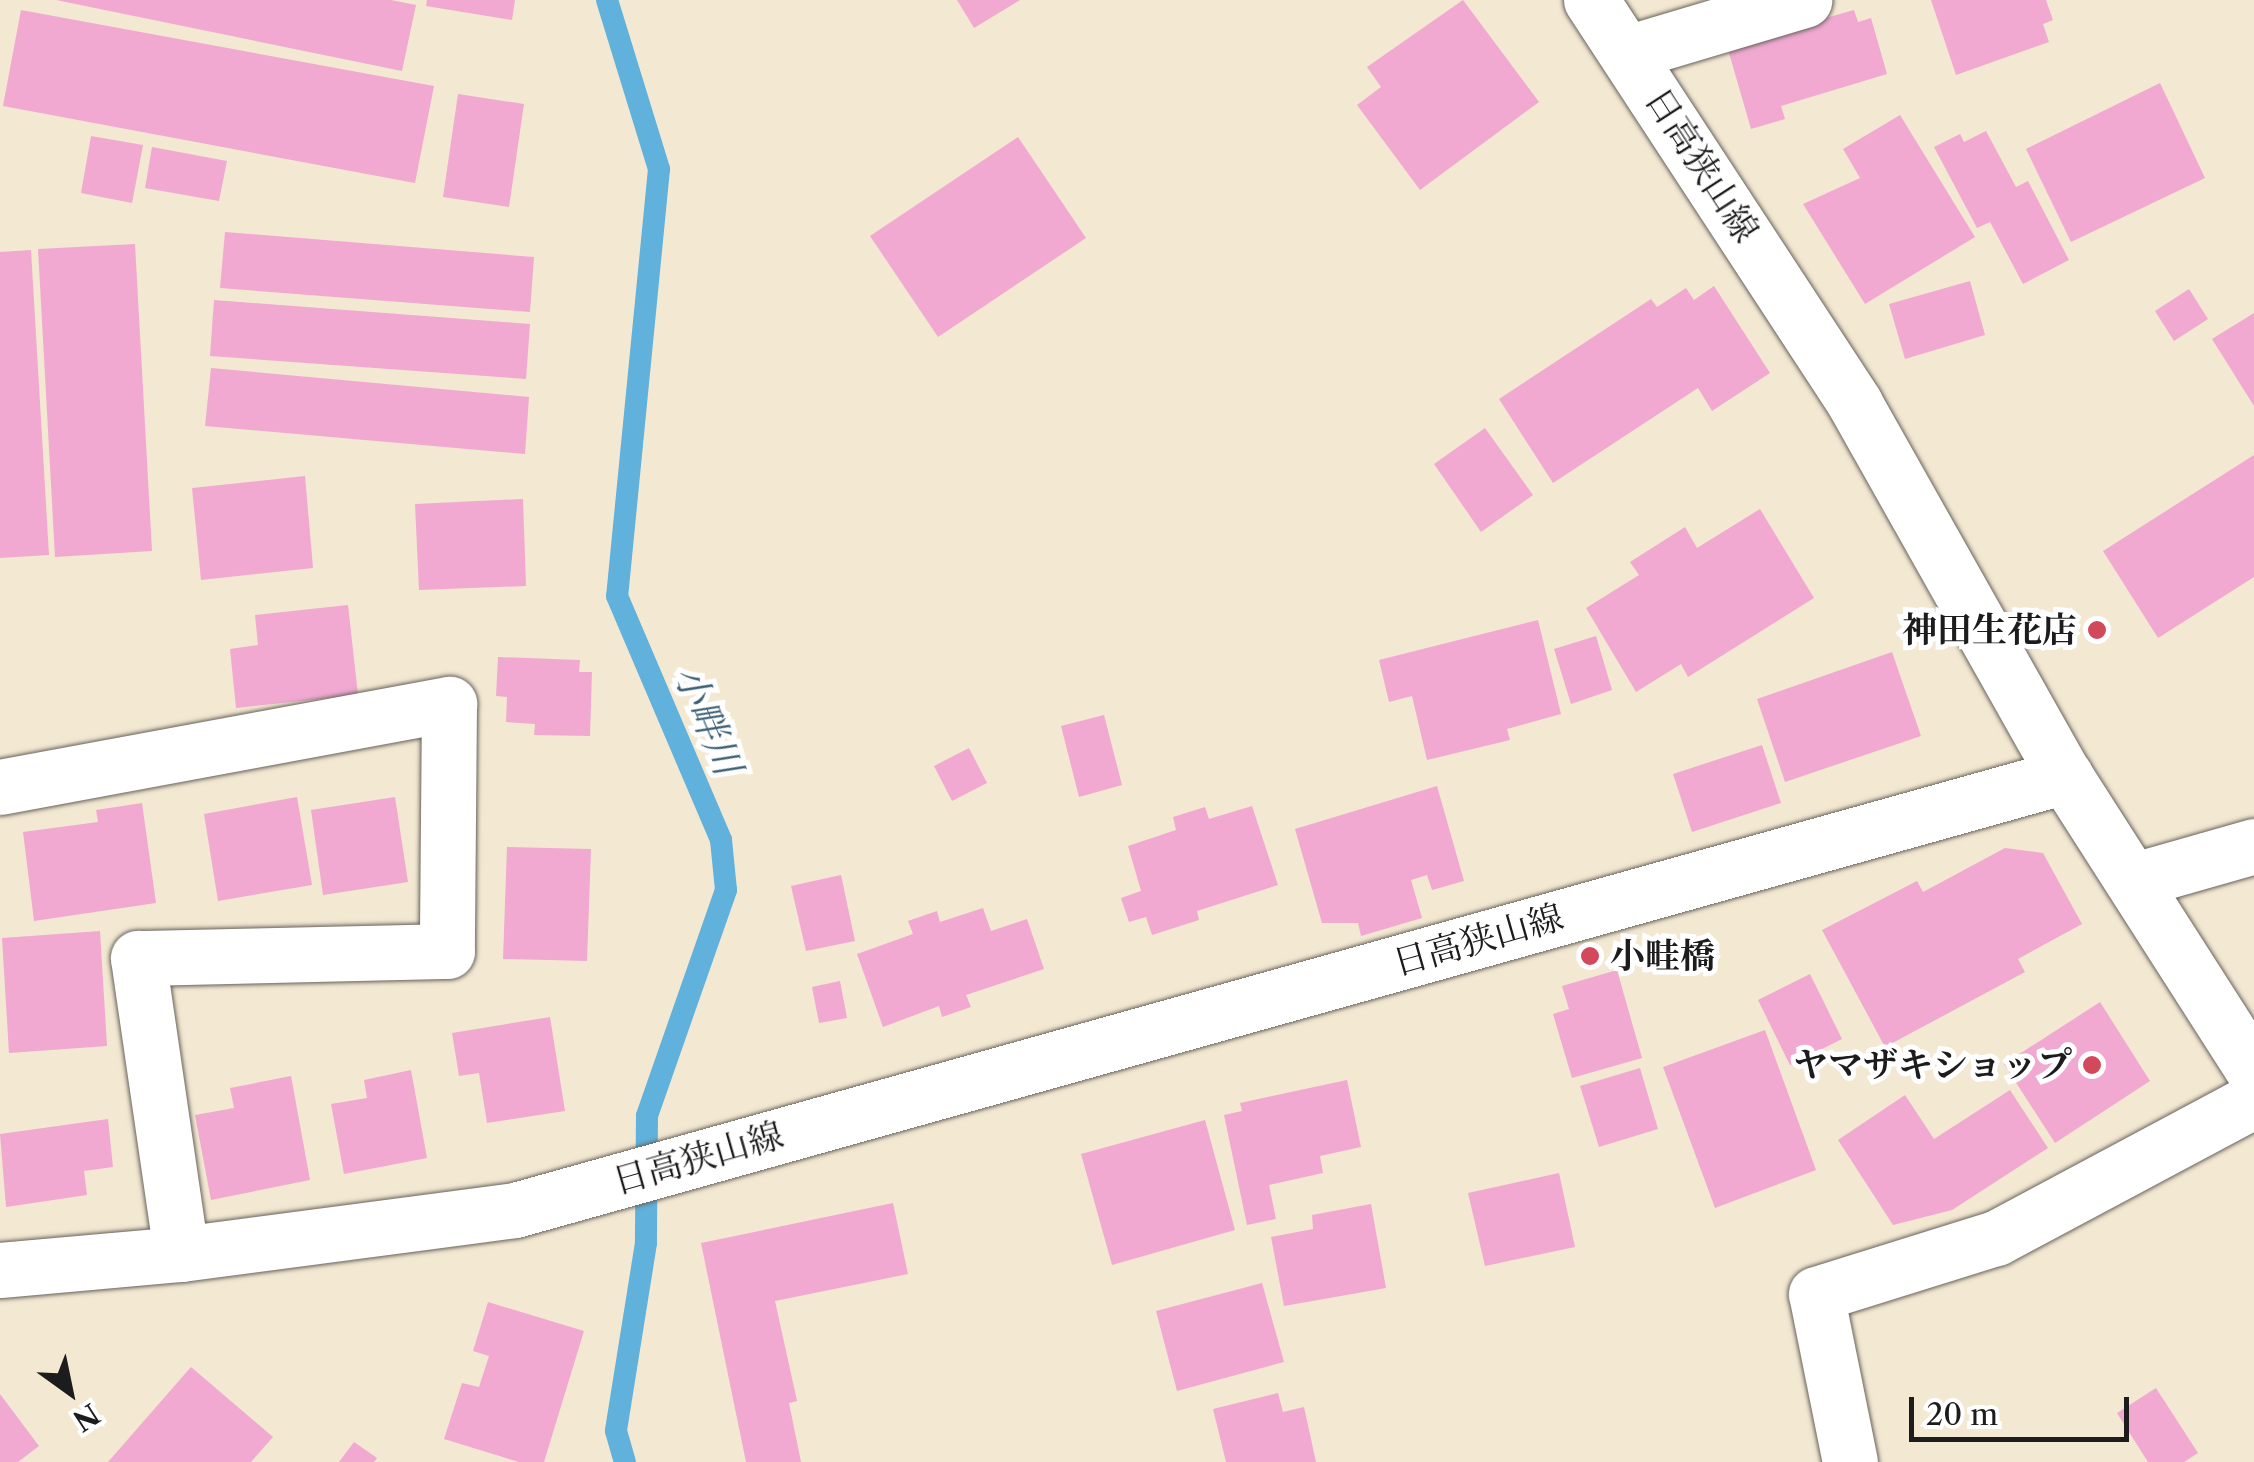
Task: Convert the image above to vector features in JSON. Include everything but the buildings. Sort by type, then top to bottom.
[{"type":"main road","name":"日高狭山線","points":[[0,1270],[181,1254],[515,1210],[2065,776],[1855,404],[1630,52],[1591,0]]},
{"type":"main road","points":[[1630,52],[1804,0]]},
{"type":"main road","points":[[0,787],[449,704],[447,951],[138,958],[181,1254]]},
{"type":"main road","points":[[2065,776],[2254,1071]]},
{"type":"main road","points":[[2135,880],[2254,846]]},
{"type":"main road","points":[[1850,1462],[1816,1294],[1996,1238],[2254,1100]]},
{"type":"waterway","name":"小畔川","points":[[607,0],[659,169],[617,596],[721,840],[726,890],[647,1116],[646,1243],[616,1431],[625,1462]]},
{"type":"place","name":"神田生花店","points":[[2097,630]]},
{"type":"place","name":"小畦橋","points":[[1590,956]]},
{"type":"place","name":"ヤマザキショップ","points":[[2092,1065]]}]
